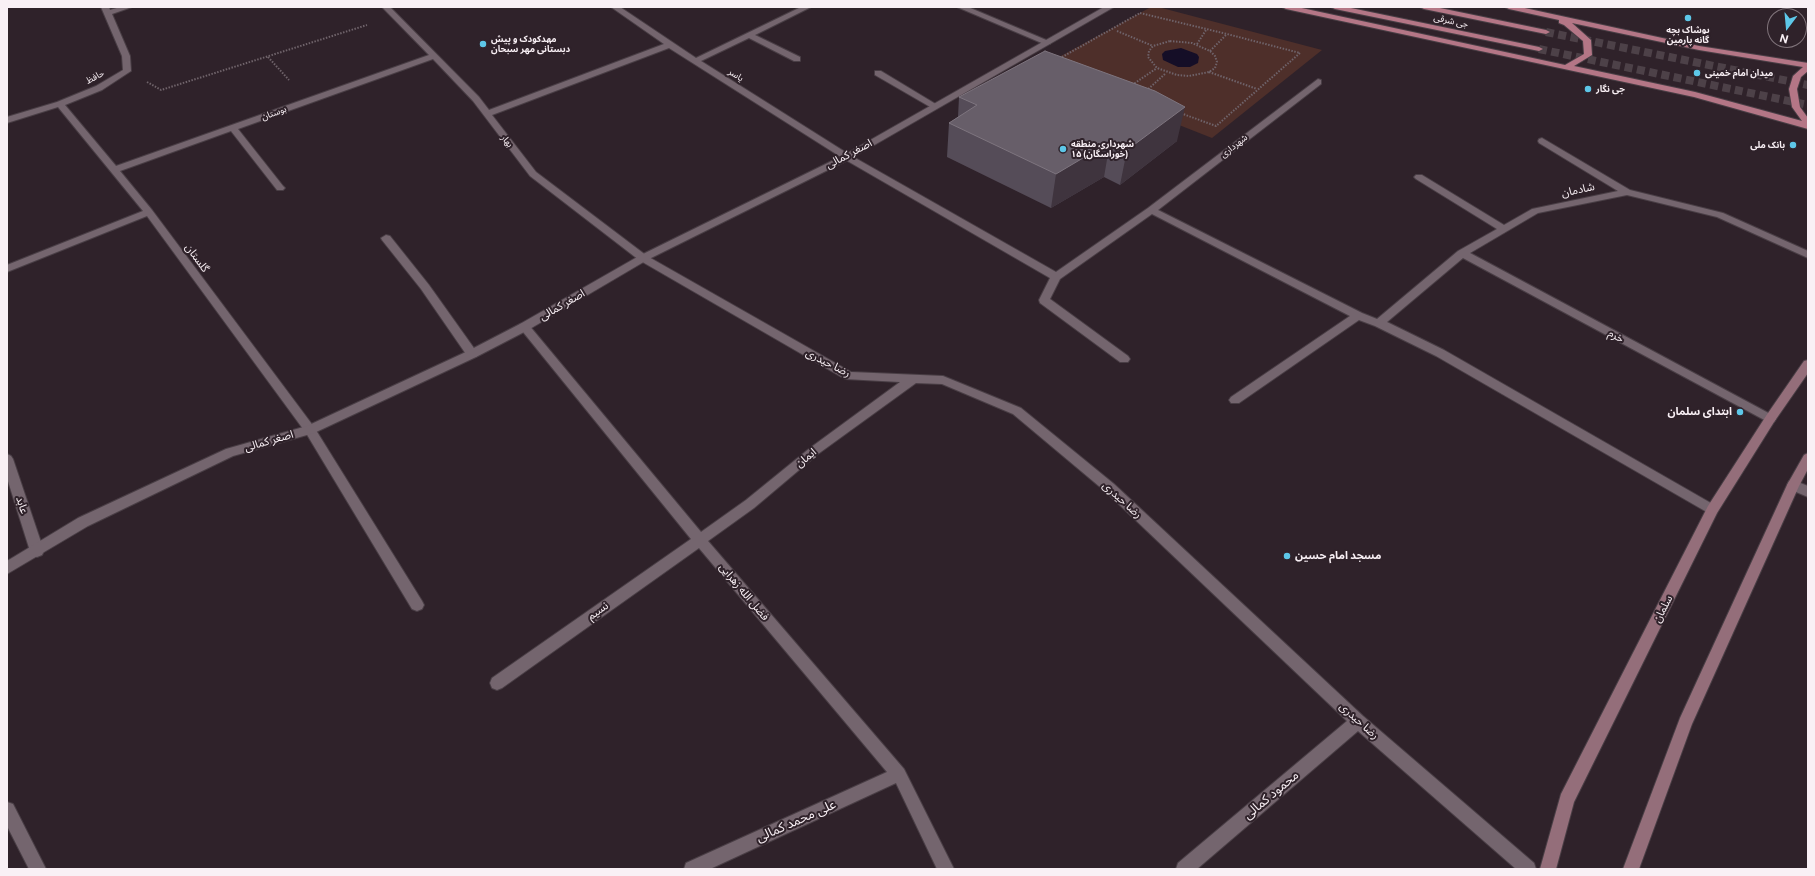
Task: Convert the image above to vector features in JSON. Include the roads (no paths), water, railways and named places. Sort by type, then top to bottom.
[{"type":"main road","points":[[1286,7],[1709,98],[1808,125]]},
{"type":"main road","name":"جی شرقی","points":[[1335,7],[1539,49]]},
{"type":"main road","name":"جی شرقی","points":[[1424,7],[1546,32]]},
{"type":"main road","points":[[1509,7],[1699,48],[1808,66]]},
{"type":"main road","points":[[1551,16],[1567,23],[1587,40],[1588,55],[1567,67]]},
{"type":"main road","points":[[1808,66],[1797,76],[1792,89],[1796,107],[1808,125]]},
{"type":"main road","name":"سلمان","points":[[1548,869],[1567,800],[1712,510],[1770,419],[1808,364]]},
{"type":"main road","points":[[1632,869],[1685,723],[1792,485],[1808,458]]},
{"type":"street","points":[[106,10],[128,7]]},
{"type":"street","name":"بهار","points":[[386,7],[476,99],[486,114],[534,174],[643,258]]},
{"type":"street","name":"یاسر","points":[[616,7],[670,45],[847,156],[1056,277]]},
{"type":"street","points":[[695,61],[807,7]]},
{"type":"street","points":[[961,7],[1047,42]]},
{"type":"street","name":"اصغر کمالی","points":[[7,568],[82,522],[230,452],[310,430],[472,354],[643,258],[847,156],[1106,8]]},
{"type":"street","name":"حافظ","points":[[7,120],[60,104],[99,88],[127,71],[126,56],[106,10]]},
{"type":"street","points":[[749,35],[797,59]]},
{"type":"street","points":[[486,114],[670,45]]},
{"type":"street","name":"بوستان","points":[[114,170],[434,56]]},
{"type":"street","points":[[878,73],[935,106]]},
{"type":"street","name":"شهرداری","points":[[1056,277],[1151,210],[1318,82]]},
{"type":"street","name":"گلستان","points":[[60,104],[149,212],[310,430],[417,605]]},
{"type":"street","points":[[233,128],[280,188]]},
{"type":"street","points":[[1542,142],[1627,192]]},
{"type":"street","points":[[1419,177],[1504,229]]},
{"type":"street","name":"شادمان","points":[[1379,323],[1462,253],[1535,211],[1627,192],[1720,215],[1808,255]]},
{"type":"street","points":[[1151,210],[1358,316],[1379,323],[1440,353],[1712,510]]},
{"type":"street","points":[[7,269],[149,212]]},
{"type":"street","points":[[386,238],[425,287],[472,354]]},
{"type":"street","name":"خرم","points":[[1462,253],[1770,419]]},
{"type":"street","name":"رضا حیدری","points":[[643,258],[849,376],[943,380],[1017,411],[1110,488],[1358,721],[1528,869]]},
{"type":"street","points":[[1056,277],[1044,300],[1124,359]]},
{"type":"street","points":[[1235,400],[1358,316]]},
{"type":"street","name":"فضل الله زهرایی","points":[[524,326],[700,540],[900,774],[946,869]]},
{"type":"street","name":"ایمان","points":[[700,540],[750,504],[814,451],[913,379]]},
{"type":"street","name":"عابد","points":[[7,458],[37,551]]},
{"type":"street","points":[[1792,485],[1808,492]]},
{"type":"street","name":"نسیم","points":[[497,683],[700,540]]},
{"type":"street","name":"محمود کمالی","points":[[1184,869],[1358,721]]},
{"type":"street","name":"علی محمد کمالی","points":[[692,869],[711,864],[900,774]]},
{"type":"street","points":[[7,810],[38,869]]},
{"type":"tunnel","points":[[1546,32],[1808,85]]},
{"type":"tunnel","points":[[1539,49],[1808,105]]},
{"type":"place","name":"پوشاک بچه گانه پارمین","points":[[1688,18]]},
{"type":"place","name":"مهدکودک و پیش دبستانی مهر سبحان","points":[[483,44]]},
{"type":"place","name":"میدان امام خمینی","points":[[1697,73]]},
{"type":"place","name":"جی نگار","points":[[1588,89]]},
{"type":"place","name":"بانک ملی","points":[[1793,145]]},
{"type":"place","name":"شهرداری منطقه ۱۵ (خوراسگان)","points":[[1063,149]]},
{"type":"place","name":"ابتدای سلمان","points":[[1740,412]]},
{"type":"place","name":"مسجد امام حسین","points":[[1287,556]]}]
